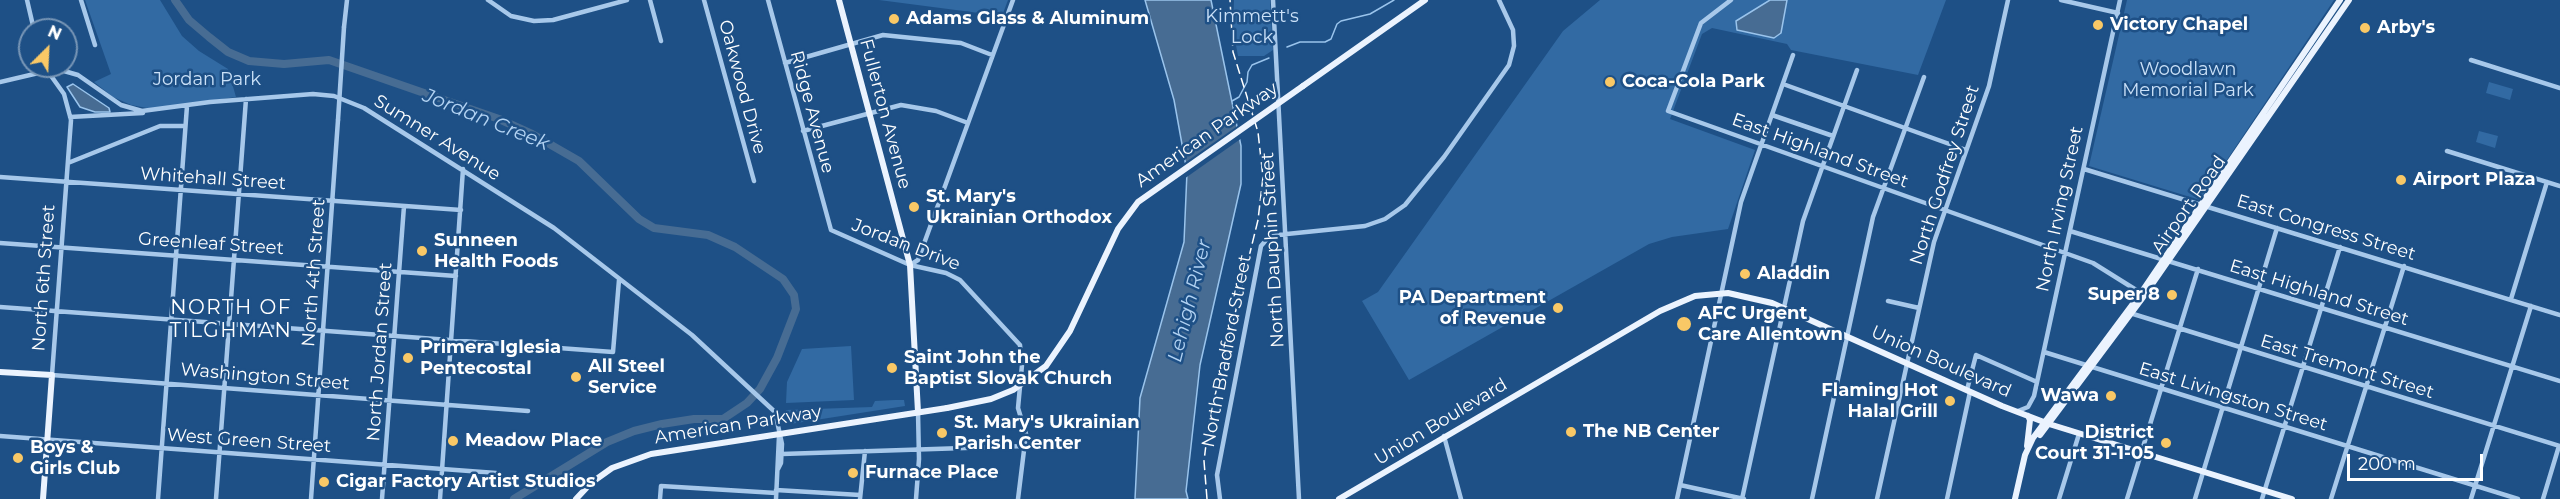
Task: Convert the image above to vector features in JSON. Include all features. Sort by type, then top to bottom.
[{"type":"main road","name":"Fullerton Avenue","points":[[838,0],[910,265],[918,412]]},
{"type":"main road","name":"Airport Road","points":[[2205,206],[2340,0]]},
{"type":"main road","name":"Airport Road","points":[[2047,423],[2167,260],[2349,0]]},
{"type":"main road","name":"American Parkway","points":[[576,499],[601,475],[632,459],[780,433],[946,408],[991,399],[1013,390],[1046,366],[1070,331],[1118,230],[1138,202],[1423,2]]},
{"type":"main road","name":"Airport Road","points":[[2129,313],[2141,293],[2167,260]]},
{"type":"main road","name":"Union Boulevard","points":[[1340,499],[1444,436],[1675,303],[1695,296],[1722,293],[1754,297],[1785,309],[2047,423],[2292,499]]},
{"type":"main road","name":"Washington Street","points":[[0,372],[52,375]]},
{"type":"main road","name":"North 6th Street","points":[[43,499],[52,375]]},
{"type":"main road","points":[[2015,499],[2025,455],[2030,420],[2028,416]]},
{"type":"main road","points":[[2025,455],[2047,423]]},
{"type":"street","points":[[27,0],[31,18]]},
{"type":"street","points":[[81,0],[95,45]]},
{"type":"street","name":"North 4th Street","points":[[311,499],[347,0]]},
{"type":"street","points":[[488,0],[511,16],[534,21],[552,20],[627,0]]},
{"type":"street","points":[[650,0],[661,41]]},
{"type":"street","name":"Oakwood Drive","points":[[704,0],[754,180]]},
{"type":"street","name":"Ridge Avenue","points":[[768,0],[831,230]]},
{"type":"street","points":[[910,265],[918,260],[1013,0]]},
{"type":"street","name":"North Dauphin Street","points":[[1273,0],[1287,234],[1299,499]]},
{"type":"street","points":[[1423,2],[1431,0]]},
{"type":"street","name":"North Bradford Street","points":[[1220,499],[1217,475],[1260,249],[1268,238],[1365,226],[1396,213],[1414,196],[1509,64],[1514,46],[1513,30],[1499,0]]},
{"type":"street","name":"East Highland Street","points":[[1731,0],[1701,23],[1668,111],[2103,268],[2141,293]]},
{"type":"street","name":"North Godfrey Street","points":[[1877,499],[1934,242],[1989,86],[2008,0]]},
{"type":"street","points":[[2061,0],[2118,13]]},
{"type":"street","name":"North Irving Street","points":[[2013,410],[2021,411],[2028,407],[2034,396],[2121,0]]},
{"type":"street","points":[[785,63],[883,35],[961,44],[992,55]]},
{"type":"street","points":[[1677,499],[1741,202],[1793,55]]},
{"type":"street","points":[[2471,60],[2560,88]]},
{"type":"street","points":[[1680,485],[1743,499],[1803,221],[1857,70]]},
{"type":"street","name":"Sumner Avenue","points":[[0,82],[18,77]]},
{"type":"street","name":"Sumner Avenue","points":[[78,77],[121,105],[150,111],[246,99],[314,94],[344,99],[377,115],[554,228],[692,335],[767,404],[777,416],[780,433]]},
{"type":"street","points":[[1812,499],[1873,217],[1924,77]]},
{"type":"street","name":"North 6th Street","points":[[52,375],[70,117],[64,94],[53,78]]},
{"type":"street","points":[[1783,84],[1966,150]]},
{"type":"street","points":[[216,499],[246,99]]},
{"type":"street","points":[[803,131],[901,105],[936,111],[968,123]]},
{"type":"street","points":[[158,499],[187,106]]},
{"type":"street","points":[[70,117],[150,111]]},
{"type":"street","points":[[1772,115],[1833,136]]},
{"type":"street","points":[[68,163],[160,126],[185,126]]},
{"type":"street","points":[[2447,152],[2560,186]]},
{"type":"street","points":[[440,499],[463,169]]},
{"type":"street","name":"East Congress Street","points":[[2084,169],[2560,315]]},
{"type":"street","name":"Whitehall Street","points":[[0,177],[460,210]]},
{"type":"street","points":[[2511,299],[2547,182]]},
{"type":"street","name":"North Jordan Street","points":[[382,499],[404,206]]},
{"type":"street","points":[[2195,499],[2277,228]]},
{"type":"street","name":"Jordan Drive","points":[[831,230],[910,265],[946,273],[960,280],[1016,339],[1022,358],[1018,408],[1025,426],[1025,446],[1018,499]]},
{"type":"street","name":"East Highland Street","points":[[2070,231],[2560,381]]},
{"type":"street","name":"Greenleaf Street","points":[[0,243],[456,276]]},
{"type":"street","points":[[2262,499],[2340,247]]},
{"type":"street","points":[[2331,499],[2404,266]]},
{"type":"street","points":[[2127,499],[2198,269]]},
{"type":"street","points":[[0,307],[613,352],[619,280]]},
{"type":"street","points":[[1888,301],[1919,308]]},
{"type":"street","points":[[2471,499],[2531,306]]},
{"type":"street","name":"East Tremont Street","points":[[2129,313],[2560,446]]},
{"type":"street","name":"East Livingston Street","points":[[2044,352],[2517,499]]},
{"type":"street","points":[[1947,499],[1976,355],[2037,382]]},
{"type":"street","name":"Washington Street","points":[[52,375],[528,411]]},
{"type":"street","points":[[916,499],[919,449],[918,412]]},
{"type":"street","points":[[778,469],[782,454],[780,433]]},
{"type":"street","points":[[776,494],[780,433]]},
{"type":"street","points":[[2059,499],[2079,434]]},
{"type":"street","name":"West Green Street","points":[[0,436],[496,472]]},
{"type":"street","points":[[1444,436],[1461,499]]},
{"type":"street","points":[[782,454],[1025,446]]},
{"type":"street","points":[[2543,499],[2560,446]]},
{"type":"street","points":[[660,499],[661,486],[860,497],[865,451]]},
{"type":"green space","name":"Jordan Park","points":[[85,0],[160,0],[182,36],[199,51],[228,69],[236,97],[152,109],[131,105],[113,97],[94,82],[111,74]]},
{"type":"green space","points":[[879,0],[1008,0],[1002,16]]},
{"type":"green space","name":"Kimmett's Lock","points":[[1234,0],[1270,0],[1273,50],[1264,56],[1238,56],[1233,29]]},
{"type":"green space","name":"Coca-Cola Park","points":[[1600,0],[1946,0],[1918,75],[1791,50],[1787,44],[1712,28],[1702,34],[1670,119],[1755,150],[1728,229],[1672,237],[1649,244],[1409,380],[1362,301],[1378,292],[1563,31]]},
{"type":"green space","name":"Woodlawn Memorial Park","points":[[2127,0],[2334,0],[2200,200],[2089,166]]},
{"type":"green space","points":[[2489,82],[2513,89],[2510,100],[2486,93]]},
{"type":"green space","points":[[2479,131],[2498,136],[2495,148],[2476,142]]},
{"type":"green space","points":[[851,346],[854,400],[786,403],[787,382],[802,349]]},
{"type":"green space","points":[[904,400],[905,406],[790,424],[785,414],[786,410],[872,407],[875,401]]},
{"type":"water","name":"Lehigh River","points":[[1145,0],[1211,0],[1241,146],[1241,184],[1200,365],[1186,491],[1188,499],[1135,499],[1140,398],[1184,242],[1187,172],[1174,100]]},
{"type":"water","points":[[1770,0],[1787,0],[1781,33],[1774,38],[1737,30],[1736,21]]},
{"type":"water","points":[[73,84],[109,108],[110,112],[95,112],[80,107],[67,87]]},
{"type":"pier","points":[[1239,125],[1242,138],[1184,179],[1183,164]]},
{"type":"waterway","name":"Jordan Creek","points":[[175,0],[189,20],[209,37],[228,52],[249,61],[284,64],[329,60],[499,119],[532,134],[579,161],[639,219],[654,228],[708,235],[735,247],[783,279],[794,295],[796,309],[777,358],[760,389],[747,403],[723,419],[694,419],[662,424],[634,431],[607,442],[514,499]]},
{"type":"waterway","points":[[1287,47],[1300,42],[1325,42],[1331,39],[1337,24],[1341,21],[1370,14],[1394,0]]},
{"type":"waterway","points":[[1232,101],[1239,97],[1252,65],[1269,58]]},
{"type":"railway","points":[[1207,499],[1204,461],[1209,420],[1258,220],[1263,177],[1258,132],[1233,52],[1230,0]]},
{"type":"place","name":"Adams Glass & Aluminum","points":[[894,19]]},
{"type":"place","name":"Victory Chapel","points":[[2098,25]]},
{"type":"place","name":"Arby's","points":[[2365,28]]},
{"type":"place","name":"Coca-Cola Park","points":[[1610,82]]},
{"type":"place","name":"Airport Plaza","points":[[2401,180]]},
{"type":"place","name":"St. Mary's Ukrainian Orthodox","points":[[914,207]]},
{"type":"place","name":"Sunneen Health Foods","points":[[422,251]]},
{"type":"place","name":"Aladdin","points":[[1745,274]]},
{"type":"place","name":"Super 8","points":[[2172,295]]},
{"type":"place","name":"PA Department of Revenue","points":[[1558,308]]},
{"type":"place","name":"AFC Urgent Care Allentown","points":[[1684,324]]},
{"type":"place","name":"Primera Iglesia Pentecostal","points":[[408,358]]},
{"type":"place","name":"Saint John the Baptist Slovak Church","points":[[892,368]]},
{"type":"place","name":"All Steel Service","points":[[576,377]]},
{"type":"place","name":"Wawa","points":[[2111,396]]},
{"type":"place","name":"Flaming Hot Halal Grill","points":[[1950,401]]},
{"type":"place","name":"The NB Center","points":[[1571,432]]},
{"type":"place","name":"St. Mary's Ukrainian Parish Center","points":[[942,433]]},
{"type":"place","name":"Meadow Place","points":[[453,441]]},
{"type":"place","name":"District Court 31-1-05","points":[[2166,443]]},
{"type":"place","name":"Boys & Girls Club","points":[[18,458]]},
{"type":"place","name":"Furnace Place","points":[[853,473]]},
{"type":"place","name":"Cigar Factory Artist Studios","points":[[324,482]]},
{"type":"district","name":"NORTH OF TILGHMAN","points":[[231,320]]}]
